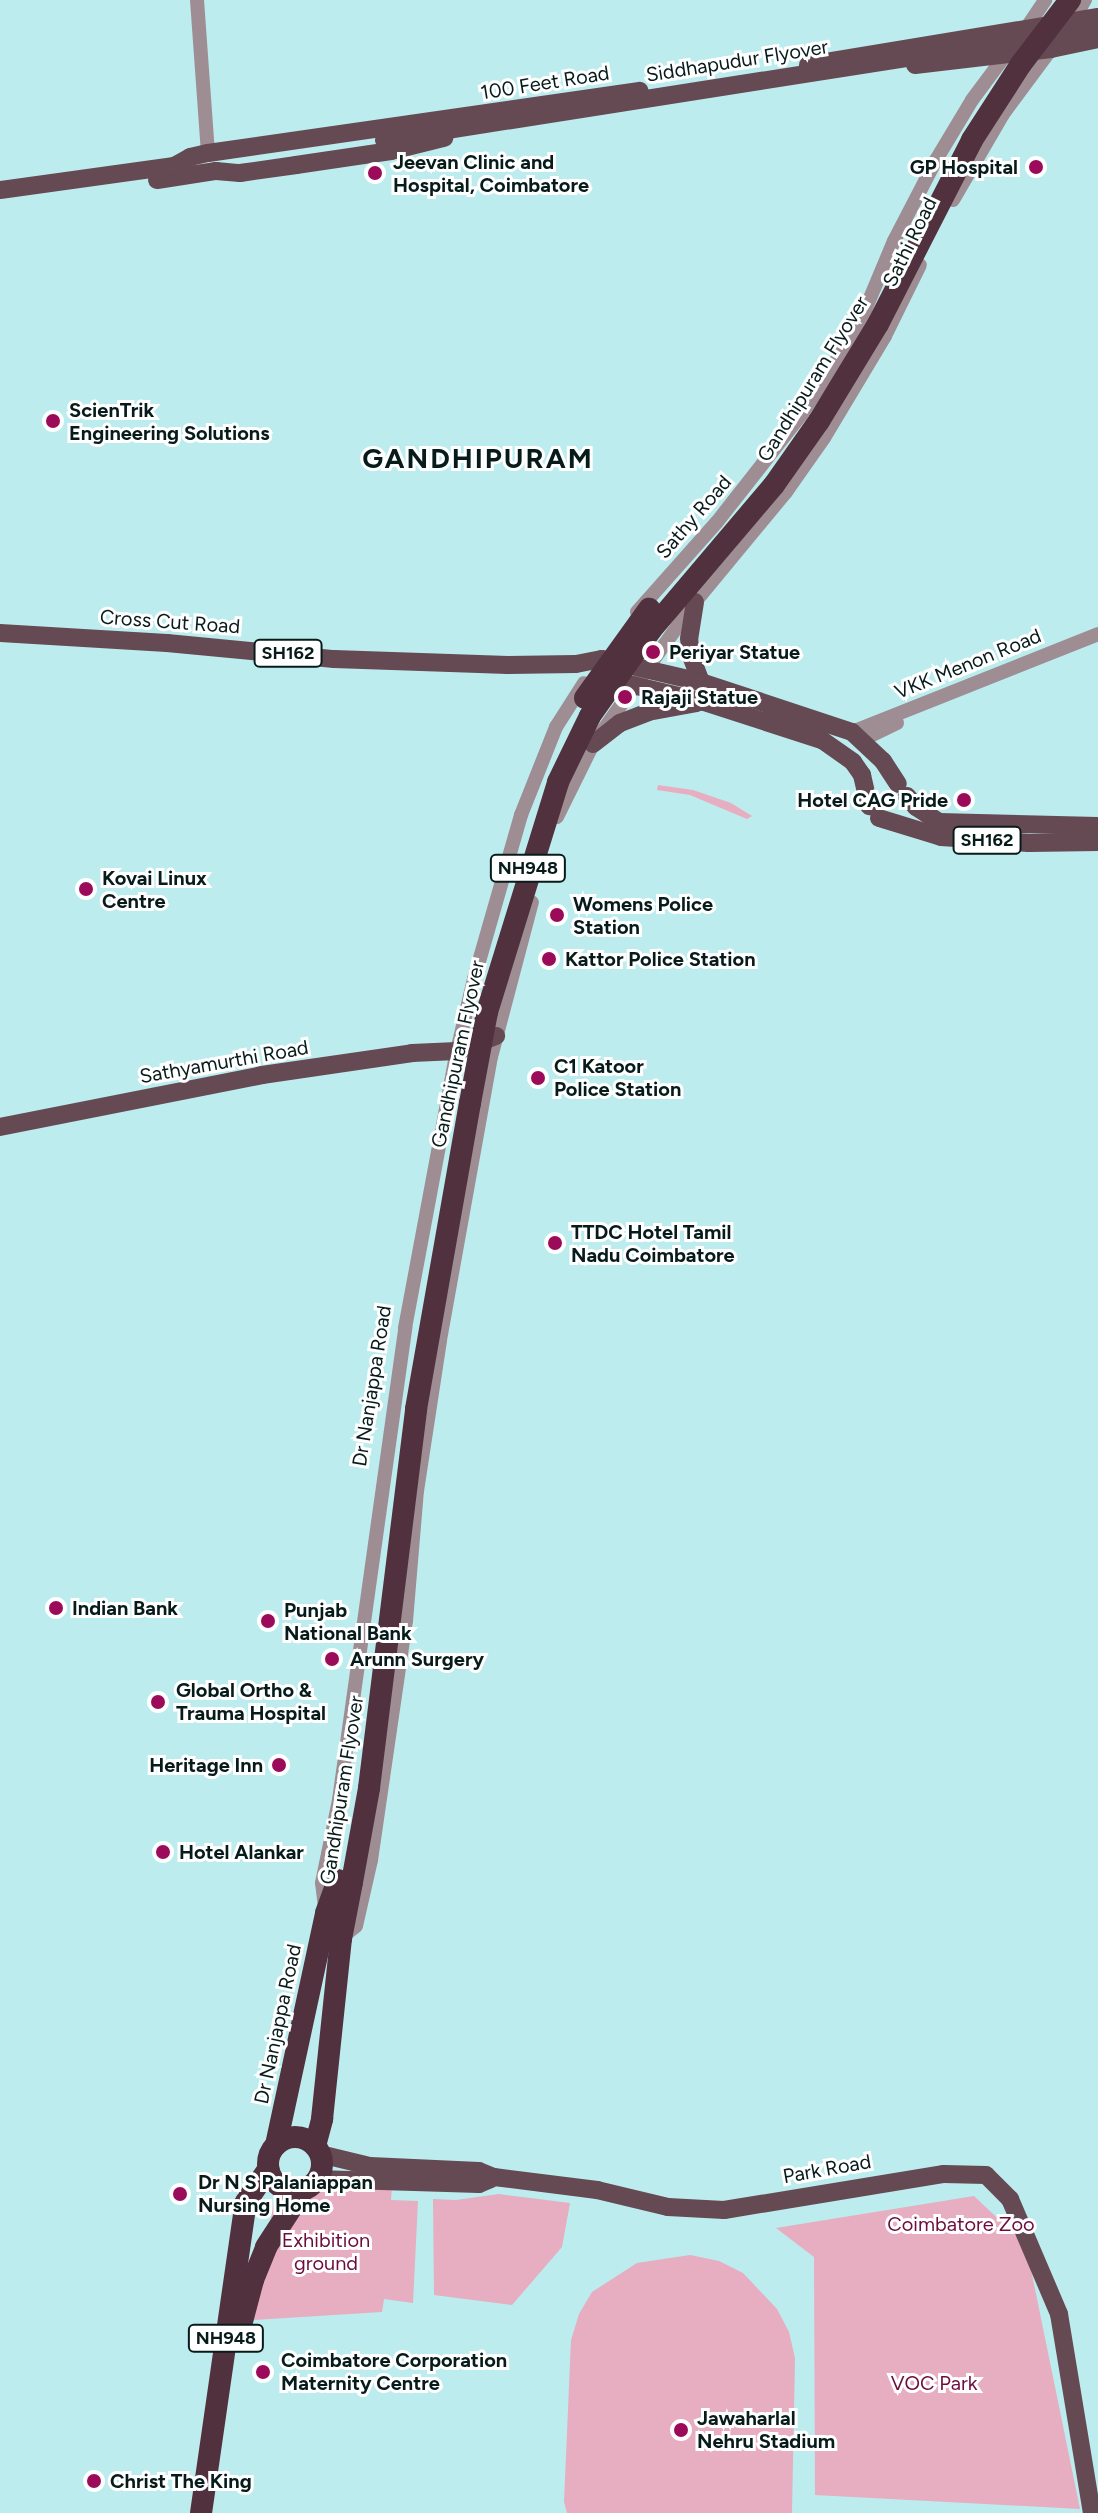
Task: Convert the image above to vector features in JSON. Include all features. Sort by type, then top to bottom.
[{"type":"highway","name":"Gandhipuram Flyover","points":[[341,1939],[345,1881],[404,1409],[467,1057],[490,964],[544,777],[561,738],[615,652],[640,619],[746,501],[810,416],[867,319],[960,136],[1054,0]]},
{"type":"highway","name":"Gandhipuram Flyover","points":[[326,1913],[345,1881],[369,1788],[417,1398],[487,1012],[558,782],[595,708],[651,630],[774,485],[819,421],[878,324],[972,140],[1021,64],[1072,10]]},
{"type":"highway","name":"Dr Nanjappa Road","points":[[276,2145],[326,1913]]},
{"type":"highway","name":"NH948","points":[[201,2513],[230,2353],[257,2269],[266,2247],[322,2162],[317,2150],[341,1939]]},
{"type":"highway","points":[[276,2145],[300,2138],[317,2150]]},
{"type":"highway","name":"NH948","points":[[214,2513],[246,2202],[268,2169],[270,2152],[276,2145]]},
{"type":"highway","points":[[268,2169],[277,2184],[285,2189],[310,2184]]},
{"type":"main road","name":"100 Feet Road","points":[[0,202],[212,162],[1028,26],[1072,10],[1098,17]]},
{"type":"main road","name":"Siddhapudur Flyover","points":[[212,162],[384,140],[1098,28]]},
{"type":"main road","name":"100 Feet Road","points":[[0,190],[212,162],[240,173],[391,151],[529,122],[898,67],[1051,49],[1098,39]]},
{"type":"main road","name":"Siddhapudur Flyover","points":[[212,162],[237,167],[365,148],[384,140]]},
{"type":"main road","points":[[695,602],[689,638],[701,682]]},
{"type":"main road","name":"Cross Cut Road","points":[[0,633],[167,643],[334,659],[582,669]]},
{"type":"main road","name":"SH162","points":[[582,669],[602,659],[648,667],[857,736],[883,761],[916,807],[939,822],[1098,826]]},
{"type":"main road","name":"SH162","points":[[582,669],[704,702],[822,740],[853,762],[862,775],[874,812],[941,837],[1029,843],[1098,842]]},
{"type":"main road","points":[[593,744],[620,723],[648,712],[704,702]]},
{"type":"main road","points":[[883,782],[902,790],[907,803],[900,816],[886,820],[874,812],[869,799],[876,786],[883,782]]},
{"type":"main road","name":"Sathyamurthi Road","points":[[0,1127],[262,1075],[412,1053],[457,1051],[496,1036]]},
{"type":"main road","name":"Park Road","points":[[317,2150],[370,2166],[479,2171],[494,2177],[597,2190],[668,2207],[724,2210],[944,2174],[986,2175],[1010,2199],[1059,2314],[1092,2513]]},
{"type":"main road","points":[[310,2184],[479,2184],[494,2177]]},
{"type":"street","points":[[197,0],[212,162]]},
{"type":"street","name":"Sathy Road","points":[[602,659],[644,602],[758,473],[801,415],[858,327],[894,241],[936,160],[972,100],[1045,0]]},
{"type":"street","name":"Sathi Road","points":[[634,685],[695,602],[786,492],[824,438],[885,336],[966,176],[1003,114],[1051,49],[1072,10],[1085,0]]},
{"type":"street","name":"VKK Menon Road","points":[[857,736],[1098,634]]},
{"type":"street","name":"VKK Menon Road","points":[[857,736],[1098,642]]},
{"type":"street","name":"Dr Nanjappa Road","points":[[326,1913],[322,1883],[339,1800],[381,1486],[419,1250],[457,1051],[474,979],[521,815],[582,669]]},
{"type":"street","points":[[341,1939],[356,1926],[371,1860],[406,1621],[427,1415],[496,1036],[560,808],[593,744],[634,685]]},
{"type":"green space","points":[[658,785],[693,790],[731,803],[752,816],[747,819],[690,795],[657,790]]},
{"type":"green space","name":"Exhibition ground","points":[[296,2184],[392,2186],[391,2200],[418,2201],[413,2303],[384,2299],[382,2312],[254,2320],[276,2189]]},
{"type":"green space","points":[[499,2194],[570,2203],[562,2247],[512,2305],[434,2295],[433,2199],[456,2200]]},
{"type":"green space","name":"VOC Park","points":[[974,2196],[1026,2245],[1080,2509],[815,2495],[814,2257],[776,2228]]},
{"type":"green space","name":"Jawaharlal Nehru Stadium","points":[[690,2255],[719,2261],[743,2273],[777,2309],[789,2332],[795,2358],[792,2513],[567,2513],[564,2502],[571,2340],[579,2314],[592,2292],[637,2263]]},
{"type":"place","name":"GP Hospital","points":[[1036,167]]},
{"type":"place","name":"Jeevan Clinic and Hospital, Coimbatore","points":[[375,173]]},
{"type":"place","name":"ScienTrik Engineering Solutions","points":[[53,421]]},
{"type":"place","name":"Periyar Statue","points":[[653,652]]},
{"type":"place","name":"Rajaji Statue","points":[[625,697]]},
{"type":"place","name":"Hotel CAG Pride","points":[[964,800]]},
{"type":"place","name":"Kovai Linux Centre","points":[[86,889]]},
{"type":"place","name":"Womens Police Station","points":[[557,915]]},
{"type":"place","name":"Kattor Police Station","points":[[549,959]]},
{"type":"place","name":"C1 Katoor Police Station","points":[[538,1078]]},
{"type":"place","name":"TTDC Hotel Tamil Nadu Coimbatore","points":[[555,1243]]},
{"type":"place","name":"Indian Bank","points":[[56,1608]]},
{"type":"place","name":"Punjab National Bank","points":[[268,1621]]},
{"type":"place","name":"Arunn Surgery","points":[[332,1659]]},
{"type":"place","name":"Global Ortho & Trauma Hospital","points":[[158,1702]]},
{"type":"place","name":"Heritage Inn","points":[[279,1765]]},
{"type":"place","name":"Hotel Alankar","points":[[163,1852]]},
{"type":"place","name":"Dr N S Palaniappan Nursing Home","points":[[180,2194]]},
{"type":"place","name":"Coimbatore Corporation Maternity Centre","points":[[263,2372]]},
{"type":"place","name":"Jawaharlal Nehru Stadium","points":[[681,2430]]},
{"type":"place","name":"Christ The King","points":[[94,2481]]},
{"type":"district","name":"GANDHIPURAM","points":[[478,458]]},
{"type":"park label","name":"Coimbatore Zoo","points":[[961,2224]]}]
